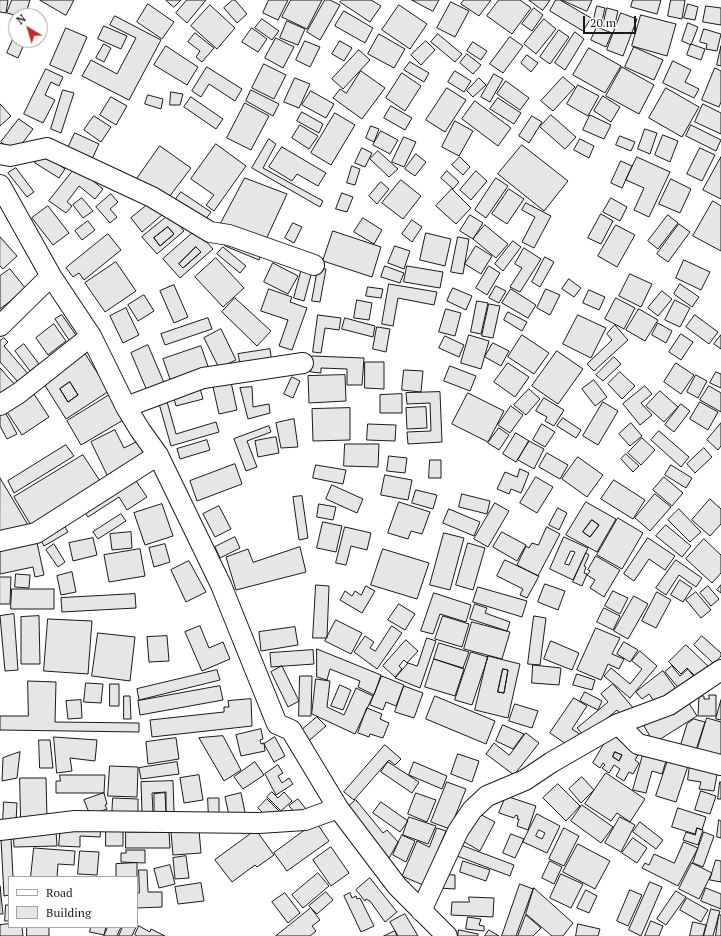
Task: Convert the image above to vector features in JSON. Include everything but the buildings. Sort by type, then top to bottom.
[{"type":"street","points":[[0,154],[10,156],[47,148],[152,197],[210,232],[229,234],[314,265]]},
{"type":"street","points":[[0,185],[51,276],[91,336],[126,407],[158,455],[221,585],[277,724],[291,730],[338,808],[397,886],[447,936]]},
{"type":"street","points":[[0,326],[51,276]]},
{"type":"street","points":[[0,404],[19,393],[91,336]]},
{"type":"street","points":[[126,407],[203,378],[303,363]]},
{"type":"street","points":[[0,541],[36,533],[158,455]]},
{"type":"street","points":[[421,911],[458,831],[472,810],[487,796],[525,780],[552,762],[618,724],[669,706],[721,670]]},
{"type":"street","points":[[618,724],[638,744],[721,764]]},
{"type":"street","points":[[0,830],[75,821],[259,823],[305,820],[338,808]]}]
